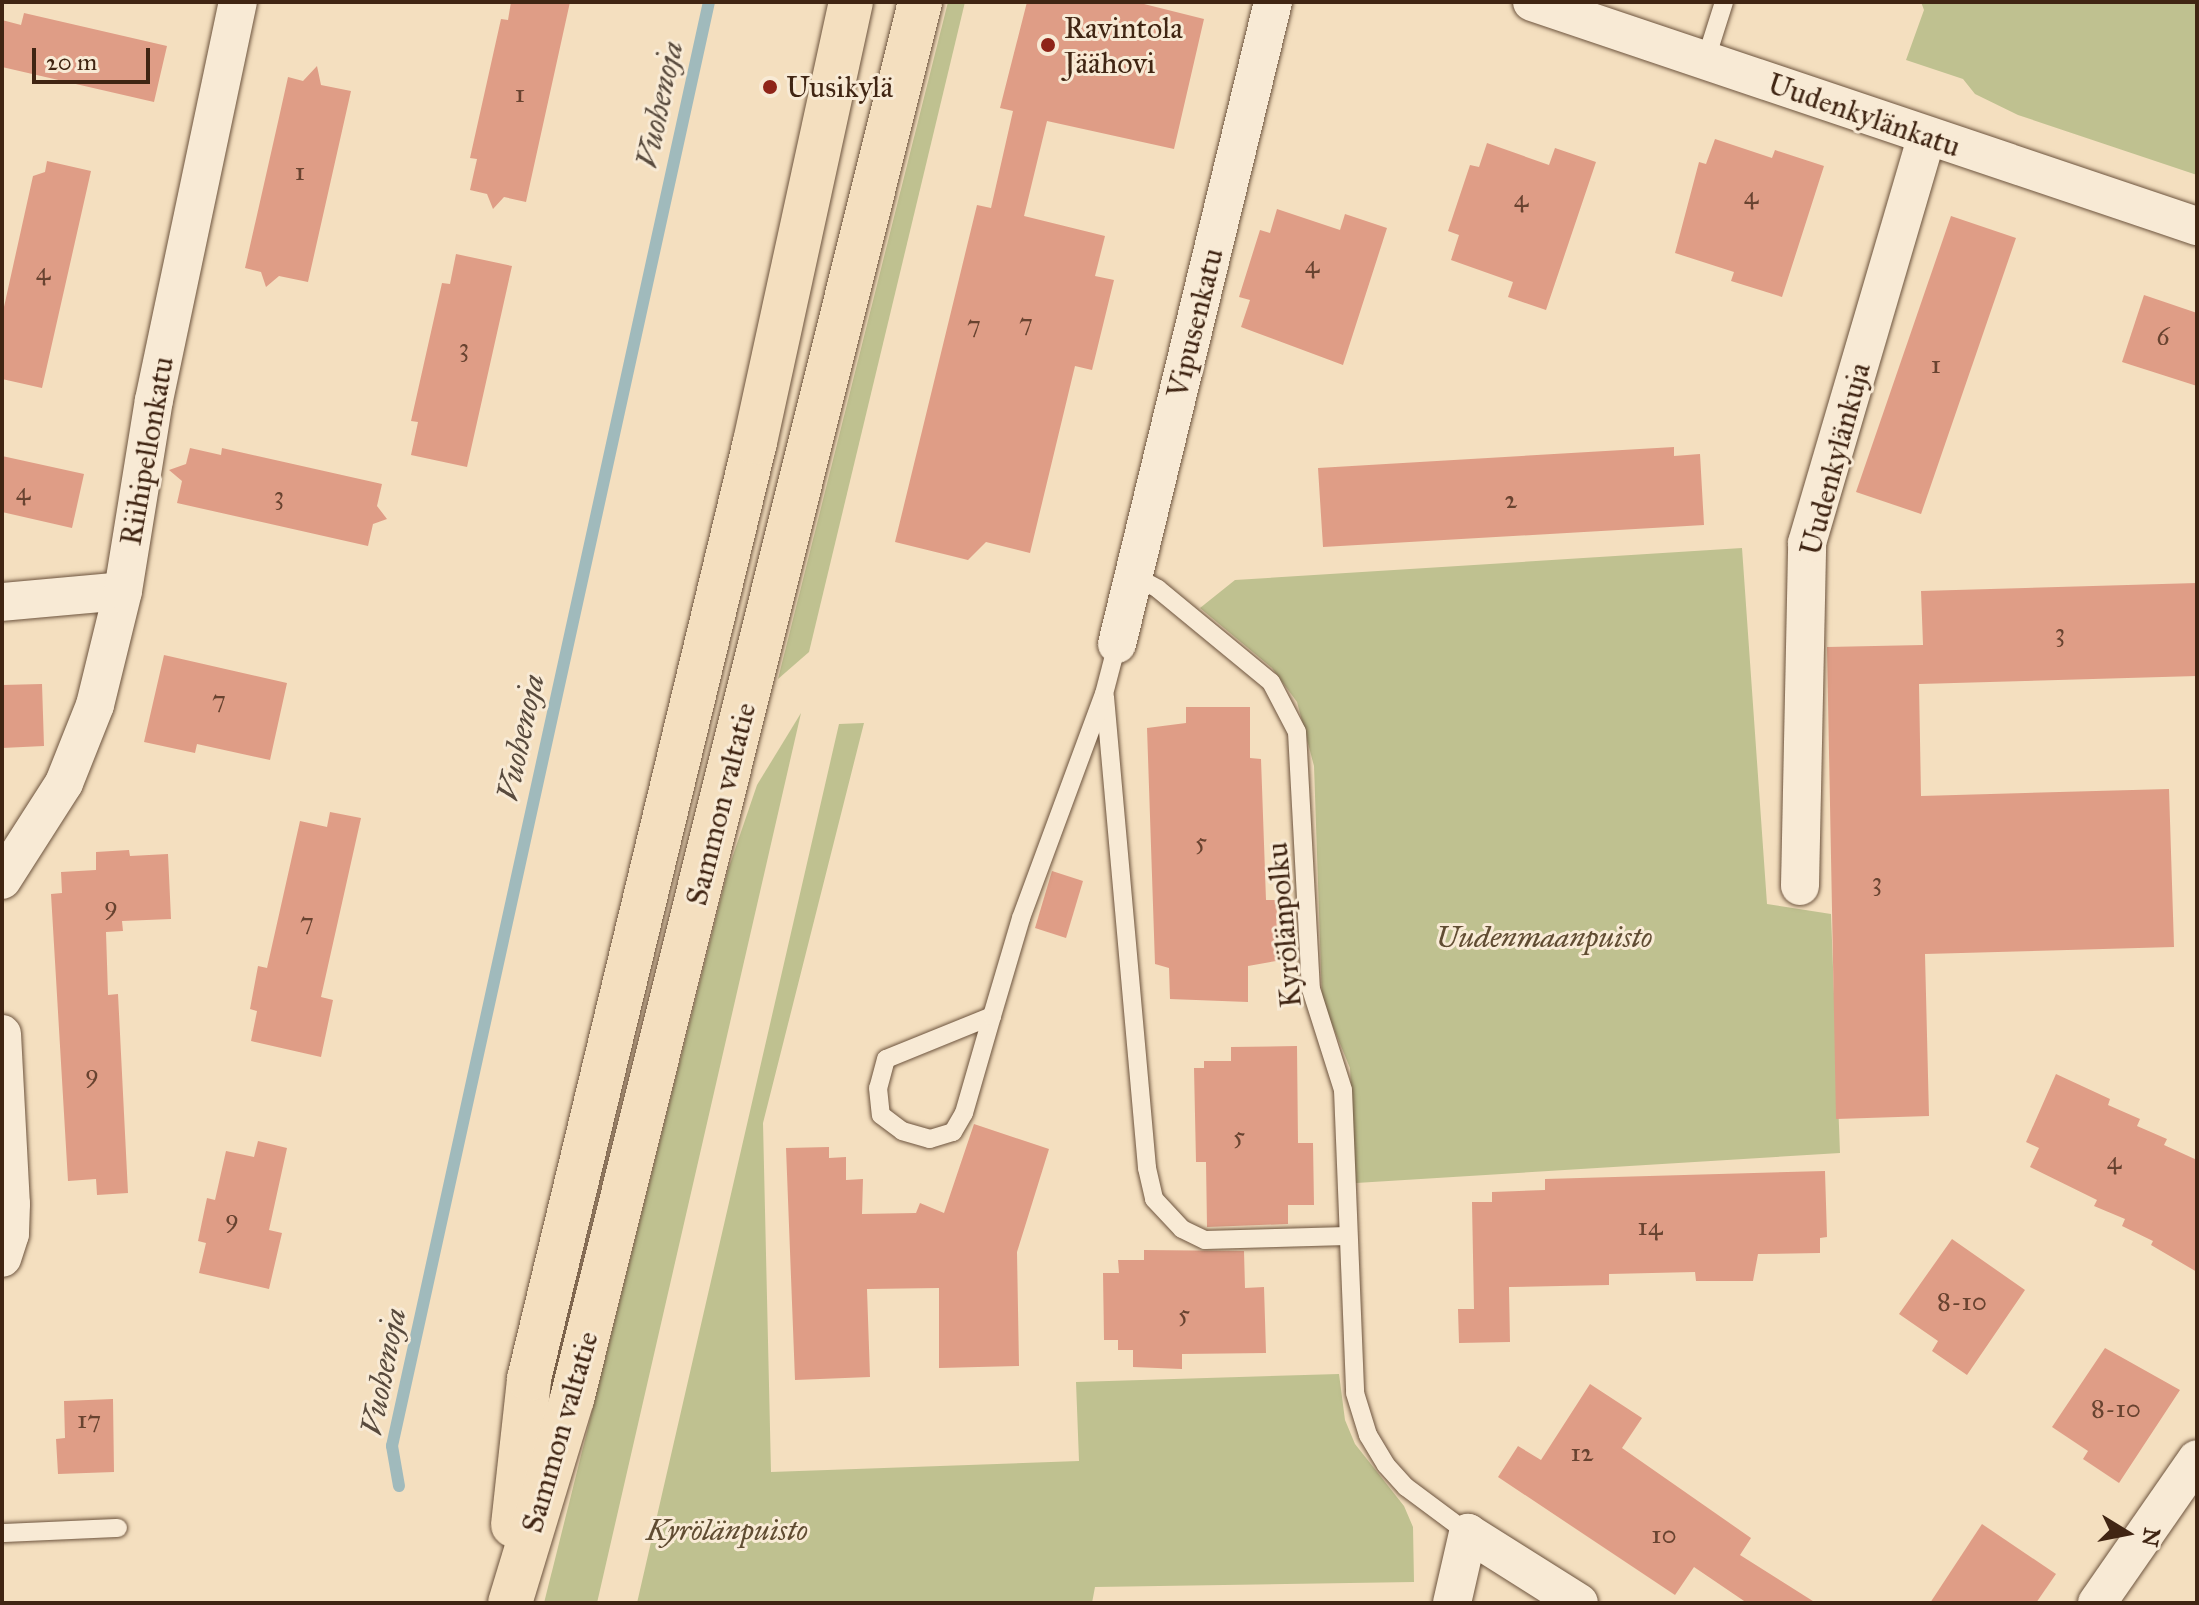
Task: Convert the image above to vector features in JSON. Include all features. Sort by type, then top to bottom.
[{"type":"main road","name":"Sammon valtatie","points":[[507,1603],[529,1379],[755,442],[851,2]]},
{"type":"main road","name":"Sammon valtatie","points":[[507,1603],[572,1399],[920,2]]},
{"type":"street","name":"Riihipellonkatu","points":[[2,880],[64,783],[95,705],[123,591],[154,400],[238,2]]},
{"type":"street","name":"Vipusenkatu","points":[[1117,644],[1273,2]]},
{"type":"street","name":"Uudenkylänkatu","points":[[1532,2],[1926,138],[2197,226]]},
{"type":"street","name":"Uudenkylänkuja","points":[[1800,886],[1807,540],[1926,138]]},
{"type":"street","points":[[2,602],[123,591]]},
{"type":"street","points":[[2,1034],[11,1204],[10,1234],[2,1258]]},
{"type":"street","points":[[2097,1603],[2197,1459]]},
{"type":"street","points":[[1452,1603],[1468,1533],[1579,1603]]},
{"type":"lane","points":[[1705,62],[1724,2]]},
{"type":"lane","name":"Kyrölänpolku","points":[[1134,576],[1158,589],[1271,682],[1297,732],[1311,989],[1343,1090],[1355,1393],[1368,1435],[1406,1487],[1468,1533]]},
{"type":"lane","points":[[992,1016],[886,1059],[878,1088],[881,1115],[902,1131],[930,1139],[953,1132],[964,1113],[1021,918],[1104,694],[1117,644]]},
{"type":"lane","points":[[1104,694],[1147,1168],[1154,1199],[1182,1229],[1205,1240],[1347,1236]]},
{"type":"lane","points":[[2,1533],[118,1528]]},
{"type":"green space","points":[[948,2],[965,2],[809,652],[778,679]]},
{"type":"green space","points":[[1921,2],[2197,2],[2197,175],[2018,115],[1975,94],[1963,79],[1906,60],[1924,10]]},
{"type":"green space","name":"Uudenmaanpuisto","points":[[1742,548],[1767,904],[1831,914],[1840,1153],[1356,1183],[1350,1068],[1322,1000],[1314,766],[1297,702],[1272,668],[1200,608],[1235,580]]},
{"type":"green space","points":[[801,713],[597,1603],[544,1603],[728,870],[757,785]]},
{"type":"green space","name":"Kyrölänpuisto","points":[[864,723],[763,1123],[771,1472],[1079,1461],[1076,1382],[1339,1374],[1345,1420],[1355,1444],[1404,1506],[1413,1527],[1414,1582],[1095,1587],[1092,1603],[637,1603],[839,724]]},
{"type":"building","points":[[511,2],[570,2],[526,202],[504,197],[493,209],[487,194],[470,190],[477,159],[470,158],[501,19],[508,20]]},
{"type":"building","points":[[1027,2],[1136,2],[1204,19],[1174,149],[1047,121],[1024,216],[1105,236],[1095,276],[1114,280],[1092,370],[1075,366],[1030,553],[986,542],[968,560],[895,542],[977,205],[991,208],[1013,111],[1000,108]]},
{"type":"building","points":[[24,13],[167,46],[154,102],[2,67],[2,20],[21,25]]},
{"type":"building","points":[[317,66],[321,85],[351,91],[308,282],[279,276],[266,287],[261,272],[245,268],[288,77],[303,81]]},
{"type":"building","points":[[1715,139],[1772,158],[1775,150],[1824,166],[1782,297],[1731,281],[1734,272],[1675,253],[1699,162],[1706,164]]},
{"type":"building","points":[[1487,143],[1549,165],[1555,148],[1596,162],[1546,310],[1508,297],[1513,282],[1451,260],[1459,235],[1448,231],[1470,165],[1479,167]]},
{"type":"building","points":[[47,161],[91,171],[42,388],[2,379],[2,316],[33,176],[45,172]]},
{"type":"building","points":[[1277,209],[1340,230],[1345,214],[1387,228],[1343,365],[1241,327],[1250,300],[1239,297],[1260,230],[1270,233]]},
{"type":"building","points":[[1951,216],[2016,238],[1921,514],[1856,492]]},
{"type":"building","points":[[456,254],[512,266],[467,467],[411,455],[418,422],[411,421],[442,283],[450,284]]},
{"type":"building","points":[[2144,295],[2197,313],[2197,386],[2122,362]]},
{"type":"building","points":[[1674,447],[1674,456],[1700,454],[1704,525],[1323,547],[1318,468]]},
{"type":"building","points":[[190,448],[221,455],[222,448],[382,484],[377,506],[387,519],[373,524],[368,546],[177,503],[182,481],[169,470],[186,464]]},
{"type":"building","points":[[2,456],[84,474],[72,528],[2,512]]},
{"type":"building","points":[[2197,583],[2197,676],[1919,684],[1921,796],[2169,789],[2174,947],[1925,954],[1929,1116],[1836,1119],[1827,647],[1923,645],[1921,591]]},
{"type":"building","points":[[164,655],[287,683],[270,760],[197,744],[195,753],[144,742]]},
{"type":"building","points":[[42,684],[44,746],[2,748],[2,685]]},
{"type":"building","points":[[1186,707],[1250,707],[1250,758],[1261,759],[1266,900],[1277,900],[1276,961],[1248,966],[1248,1002],[1170,999],[1169,968],[1155,964],[1147,728],[1186,723]]},
{"type":"building","points":[[330,812],[361,818],[321,997],[333,1000],[321,1057],[251,1041],[257,1011],[250,1009],[258,966],[267,968],[300,821],[327,827]]},
{"type":"building","points":[[129,850],[130,856],[168,854],[171,919],[122,921],[123,931],[106,932],[108,995],[118,994],[128,1193],[97,1195],[96,1179],[68,1181],[51,894],[62,893],[61,872],[96,870],[96,852]]},
{"type":"building","points":[[1052,871],[1083,881],[1066,938],[1035,928]]},
{"type":"building","points":[[1297,1046],[1298,1143],[1313,1143],[1314,1205],[1288,1205],[1288,1224],[1207,1227],[1206,1162],[1196,1162],[1194,1068],[1204,1068],[1204,1061],[1231,1061],[1231,1047]]},
{"type":"building","points":[[2056,1074],[2110,1099],[2108,1105],[2140,1119],[2137,1126],[2167,1139],[2164,1145],[2197,1160],[2197,1272],[2151,1245],[2153,1241],[2122,1226],[2125,1219],[2094,1206],[2097,1200],[2030,1167],[2039,1148],[2026,1142]]},
{"type":"building","points":[[974,1124],[1049,1149],[1017,1252],[1019,1366],[939,1368],[939,1288],[867,1289],[870,1377],[795,1380],[786,1148],[829,1147],[829,1158],[846,1157],[846,1180],[863,1179],[862,1214],[916,1213],[920,1203],[944,1213]]},
{"type":"building","points":[[258,1141],[287,1148],[269,1230],[282,1233],[269,1289],[199,1273],[206,1243],[198,1241],[207,1198],[215,1200],[226,1151],[254,1157]]},
{"type":"building","points":[[1825,1171],[1827,1237],[1820,1238],[1820,1253],[1758,1254],[1753,1281],[1696,1281],[1695,1272],[1609,1274],[1609,1285],[1509,1287],[1510,1342],[1459,1343],[1458,1309],[1474,1309],[1472,1202],[1492,1202],[1492,1192],[1545,1190],[1545,1179]]},
{"type":"building","points":[[1952,1239],[2025,1290],[1967,1375],[1932,1351],[1938,1341],[1899,1314]]},
{"type":"building","points":[[1144,1250],[1244,1251],[1245,1288],[1264,1287],[1266,1353],[1182,1354],[1182,1369],[1133,1367],[1133,1350],[1118,1350],[1118,1340],[1104,1340],[1103,1273],[1119,1273],[1118,1260],[1144,1260]]},
{"type":"building","points":[[2105,1348],[2180,1390],[2119,1483],[2083,1459],[2088,1451],[2052,1427]]},
{"type":"building","points":[[1590,1384],[1642,1418],[1622,1448],[1751,1538],[1740,1555],[1816,1603],[1747,1603],[1694,1567],[1675,1595],[1498,1477],[1518,1446],[1541,1460]]},
{"type":"building","points":[[113,1399],[114,1472],[58,1474],[56,1439],[65,1438],[64,1401]]},
{"type":"building","points":[[1982,1524],[2056,1574],[2036,1603],[1930,1603]]},
{"type":"waterway","name":"Vuohenoja","points":[[399,1486],[392,1446],[709,2]]},
{"type":"place","name":"Ravintola Jäähovi","points":[[1048,45]]},
{"type":"place","name":"Uusikylä","points":[[770,87]]}]
